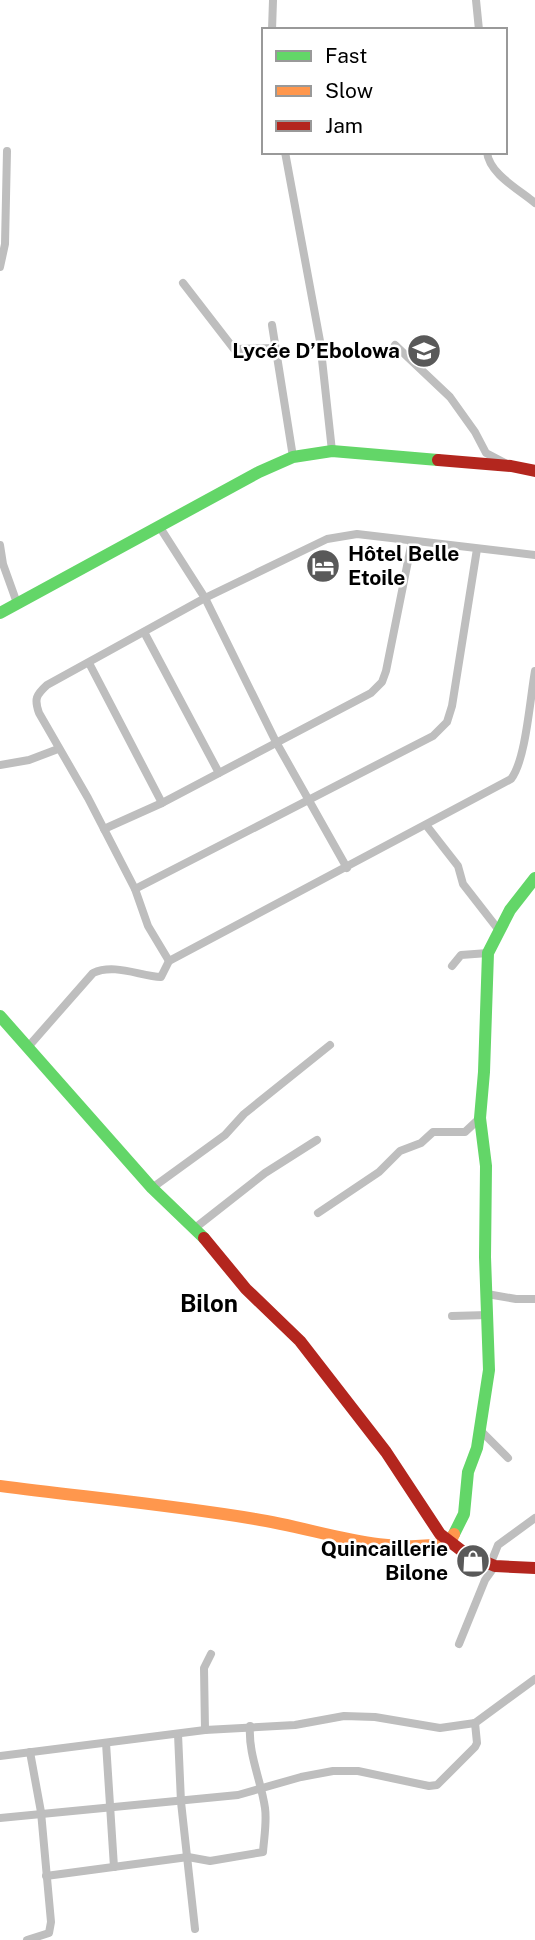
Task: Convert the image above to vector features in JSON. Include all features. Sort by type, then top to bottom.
[{"type":"street","points":[[272,28],[273,0]]},
{"type":"street","points":[[476,0],[479,28]]},
{"type":"street","points":[[0,267],[5,244],[7,151]]},
{"type":"street","points":[[285,154],[320,341],[332,450]]},
{"type":"street","points":[[487,154],[488,160],[502,176],[535,204]]},
{"type":"street","points":[[183,283],[233,349],[275,348]]},
{"type":"street","points":[[272,325],[293,457]]},
{"type":"street","points":[[395,345],[450,397],[475,432],[486,453],[511,466]]},
{"type":"street","points":[[0,613],[259,472],[293,457],[332,450],[511,466],[535,471]]},
{"type":"street","points":[[159,526],[205,598],[276,742],[347,868]]},
{"type":"street","points":[[169,961],[148,926],[135,890],[104,829],[38,713],[35,702],[37,695],[47,685],[205,598],[327,539],[357,534],[535,555]]},
{"type":"street","points":[[104,829],[162,803],[371,693],[382,682],[391,649],[412,541]]},
{"type":"street","points":[[0,545],[3,564],[17,603]]},
{"type":"street","points":[[135,890],[433,736],[447,722],[452,706],[477,549]]},
{"type":"street","points":[[144,632],[219,773]]},
{"type":"street","points":[[89,663],[162,803]]},
{"type":"street","points":[[28,1047],[98,970],[122,970],[161,977],[169,961],[505,783],[516,773],[535,671]]},
{"type":"street","points":[[0,765],[29,760],[58,749]]},
{"type":"street","points":[[426,825],[458,866],[463,884],[498,929]]},
{"type":"street","points":[[0,1486],[260,1519],[370,1546],[428,1549],[450,1543],[464,1514],[468,1472],[477,1448],[489,1370],[486,1166],[480,1118],[488,953],[498,929],[535,878]]},
{"type":"street","points":[[452,966],[461,955],[488,953]]},
{"type":"street","points":[[2,1021],[152,1188],[195,1228],[246,1289],[300,1341],[386,1452],[440,1534],[466,1555],[492,1564],[535,1568]]},
{"type":"street","points":[[152,1188],[225,1135],[244,1114],[330,1045]]},
{"type":"street","points":[[318,1213],[379,1172],[400,1151],[421,1143],[433,1132],[465,1132],[480,1118]]},
{"type":"street","points":[[195,1228],[265,1173],[317,1140]]},
{"type":"street","points":[[487,1294],[535,1299]]},
{"type":"street","points":[[452,1316],[488,1315]]},
{"type":"street","points":[[479,1429],[508,1458]]},
{"type":"street","points":[[459,1644],[498,1545],[535,1518]]},
{"type":"street","points":[[205,1730],[204,1668],[211,1654]]},
{"type":"street","points":[[0,1756],[205,1730],[295,1725],[344,1717],[375,1717],[440,1728],[475,1723],[535,1679]]},
{"type":"street","points":[[0,1818],[238,1795],[333,1771],[358,1770],[429,1786],[437,1785],[475,1747],[475,1723]]},
{"type":"street","points":[[46,1876],[188,1857],[211,1861],[263,1852],[265,1809],[252,1756],[250,1726]]},
{"type":"street","points":[[178,1734],[181,1802],[195,1929]]},
{"type":"street","points":[[106,1743],[114,1867]]},
{"type":"street","points":[[27,1940],[49,1933],[51,1929],[41,1812],[30,1752]]},
{"type":"traffic: fast","points":[[0,613],[259,472],[293,457],[332,451],[438,460]]},
{"type":"traffic: fast","points":[[454,1534],[464,1514],[468,1472],[477,1448],[489,1370],[485,1257],[486,1166],[480,1118],[488,953],[510,910],[535,878]]},
{"type":"traffic: fast","points":[[0,1016],[152,1188],[204,1238]]},
{"type":"traffic: slow","points":[[0,1486],[223,1514],[375,1544],[424,1546],[450,1543],[454,1534]]},
{"type":"traffic: jam","points":[[438,460],[511,466],[535,471]]},
{"type":"traffic: jam","points":[[204,1238],[246,1289],[300,1341],[386,1452],[440,1534],[466,1554],[495,1566],[535,1568]]},
{"type":"place","name":"Lycée D’Ebolowa","points":[[424,351]]},
{"type":"place","name":"Hôtel Belle Etoile","points":[[323,566]]},
{"type":"place","name":"Quincaillerie Bilone","points":[[473,1561]]},
{"type":"district","name":"Bilon","points":[[209,1304]]}]
